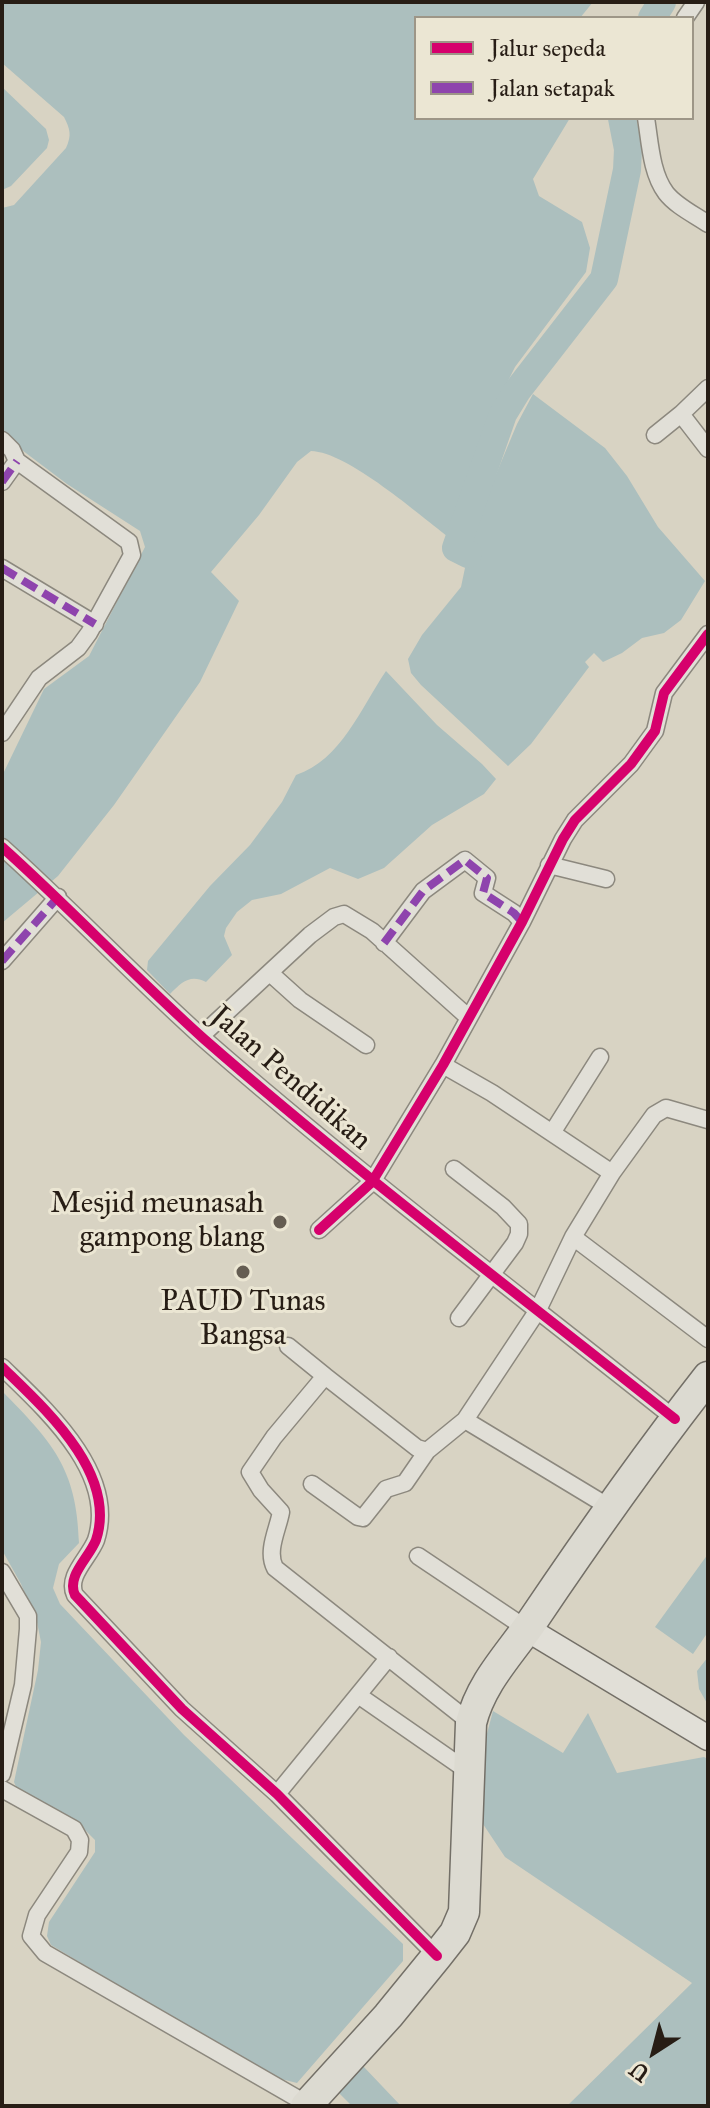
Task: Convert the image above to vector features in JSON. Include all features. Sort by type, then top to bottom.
[{"type":"highway","points":[[306,2105],[362,2045],[455,1933],[464,1912],[471,1723],[475,1707],[490,1678],[609,1507],[708,1377]]},
{"type":"street","points":[[702,2],[708,6]]},
{"type":"street","points":[[646,120],[651,153],[666,194],[708,224]]},
{"type":"street","points":[[655,435],[708,388]]},
{"type":"street","points":[[681,414],[708,449]]},
{"type":"street","points":[[2,440],[17,461],[133,548],[95,624],[78,648],[39,678],[2,733]]},
{"type":"street","points":[[2,482],[17,461]]},
{"type":"street","points":[[2,568],[95,624]]},
{"type":"street","points":[[319,1230],[372,1182],[443,1065],[575,820],[631,764],[655,731],[664,693],[708,634]]},
{"type":"street","name":"Jalan Pendidikan","points":[[2,847],[55,894],[201,1036],[372,1182],[675,1419]]},
{"type":"street","points":[[384,943],[423,891],[465,860],[487,878],[483,893],[514,913],[522,922]]},
{"type":"street","points":[[549,865],[606,879]]},
{"type":"street","points":[[2,961],[55,894]]},
{"type":"street","points":[[201,1036],[310,935],[334,917],[344,914],[372,931],[469,1018]]},
{"type":"street","points":[[270,973],[300,1000],[366,1045]]},
{"type":"street","points":[[552,1133],[600,1057]]},
{"type":"street","points":[[443,1065],[612,1173]]},
{"type":"street","points":[[312,1484],[363,1518],[386,1489],[405,1483],[427,1451],[465,1420],[538,1310],[573,1237],[612,1173],[654,1115],[666,1108],[708,1119]]},
{"type":"street","points":[[454,1169],[503,1207],[519,1224],[515,1243],[459,1318]]},
{"type":"street","points":[[573,1237],[708,1339]]},
{"type":"street","points":[[288,1346],[417,1448],[427,1451]]},
{"type":"street","points":[[2,1367],[61,1428],[81,1455],[92,1477],[100,1522],[87,1559],[72,1578],[75,1595],[182,1709],[277,1794],[437,1956]]},
{"type":"street","points":[[325,1376],[274,1437],[250,1472],[281,1512],[271,1560],[275,1568],[471,1723]]},
{"type":"street","points":[[465,1420],[609,1507]]},
{"type":"street","points":[[418,1556],[527,1629],[708,1738]]},
{"type":"street","points":[[2,1572],[28,1616],[28,1629],[23,1685],[2,1774]]},
{"type":"street","points":[[277,1794],[389,1657]]},
{"type":"street","points":[[358,1695],[469,1772]]},
{"type":"street","points":[[2,1789],[74,1829],[80,1840],[79,1852],[37,1915],[31,1936],[45,1953],[306,2105]]},
{"type":"shaded area","points":[[2,2],[593,2],[582,16],[414,16],[414,120],[569,120],[533,179],[539,196],[582,222],[590,248],[586,272],[515,367],[493,411],[451,539],[383,486],[344,462],[311,451],[297,462],[259,515],[211,572],[239,601],[200,682],[114,805],[58,876],[2,923],[2,776],[44,689],[89,656],[145,547],[140,531],[67,484],[2,435],[2,208],[14,205],[66,148],[70,136],[64,117],[2,63]]},
{"type":"shaded area","points":[[2,87],[46,129],[49,140],[47,148],[11,186],[2,190]]},
{"type":"shaded area","points":[[533,394],[605,448],[627,476],[658,527],[705,581],[681,620],[664,633],[642,638],[603,662],[594,653],[585,662],[589,667],[531,744],[508,766],[421,685],[411,673],[408,659],[422,635],[461,587],[470,544],[484,503]]},
{"type":"shaded area","points":[[386,671],[437,725],[496,779],[484,794],[432,825],[384,868],[358,879],[330,868],[281,894],[252,900],[237,912],[226,928],[224,936],[232,955],[206,982],[186,980],[170,994],[147,970],[148,961],[210,886],[250,845],[282,802],[296,775],[326,758],[338,745]]},
{"type":"shaded area","points":[[2,1391],[48,1442],[67,1475],[73,1495],[79,1543],[59,1564],[53,1588],[60,1604],[184,1735],[403,1944],[403,1961],[297,2083],[269,2076],[51,1945],[47,1936],[49,1922],[95,1852],[95,1840],[85,1830],[17,1789],[14,1782],[41,1642],[37,1622],[21,1584],[2,1550]]},
{"type":"shaded area","points":[[708,1554],[708,1632],[693,1654],[655,1627]]},
{"type":"shaded area","points":[[708,1657],[708,1705],[699,1689],[697,1671]]},
{"type":"shaded area","points":[[493,1711],[563,1753],[588,1713],[617,1773],[704,1757],[708,1759],[708,2106],[567,2106],[692,1983],[505,1857],[479,1818],[477,1771]]},
{"type":"shaded area","points":[[363,2066],[401,2106],[352,2106],[337,2091]]},
{"type":"waterway","points":[[653,16],[662,2]]},
{"type":"waterway","points":[[468,554],[456,548],[503,414],[517,391],[604,279],[627,170],[628,149],[622,120]]},
{"type":"marked path","points":[[2,482],[17,461]]},
{"type":"marked path","points":[[2,568],[95,624]]},
{"type":"marked path","points":[[384,943],[423,891],[465,860],[487,878],[483,893],[514,913],[522,922]]},
{"type":"marked path","points":[[2,961],[58,897]]},
{"type":"cycle path","points":[[319,1230],[372,1182],[443,1065],[522,922],[563,839],[575,820],[631,764],[655,731],[664,693],[708,634]]},
{"type":"cycle path","points":[[2,847],[178,1015],[261,1088],[675,1419]]},
{"type":"cycle path","points":[[2,1367],[38,1402],[73,1444],[96,1490],[100,1515],[96,1540],[76,1574],[75,1595],[182,1709],[277,1794],[437,1956]]},
{"type":"place","name":"Mesjid meunasah gampong blang","points":[[280,1222]]},
{"type":"place","name":"PAUD Tunas Bangsa","points":[[243,1272]]}]
